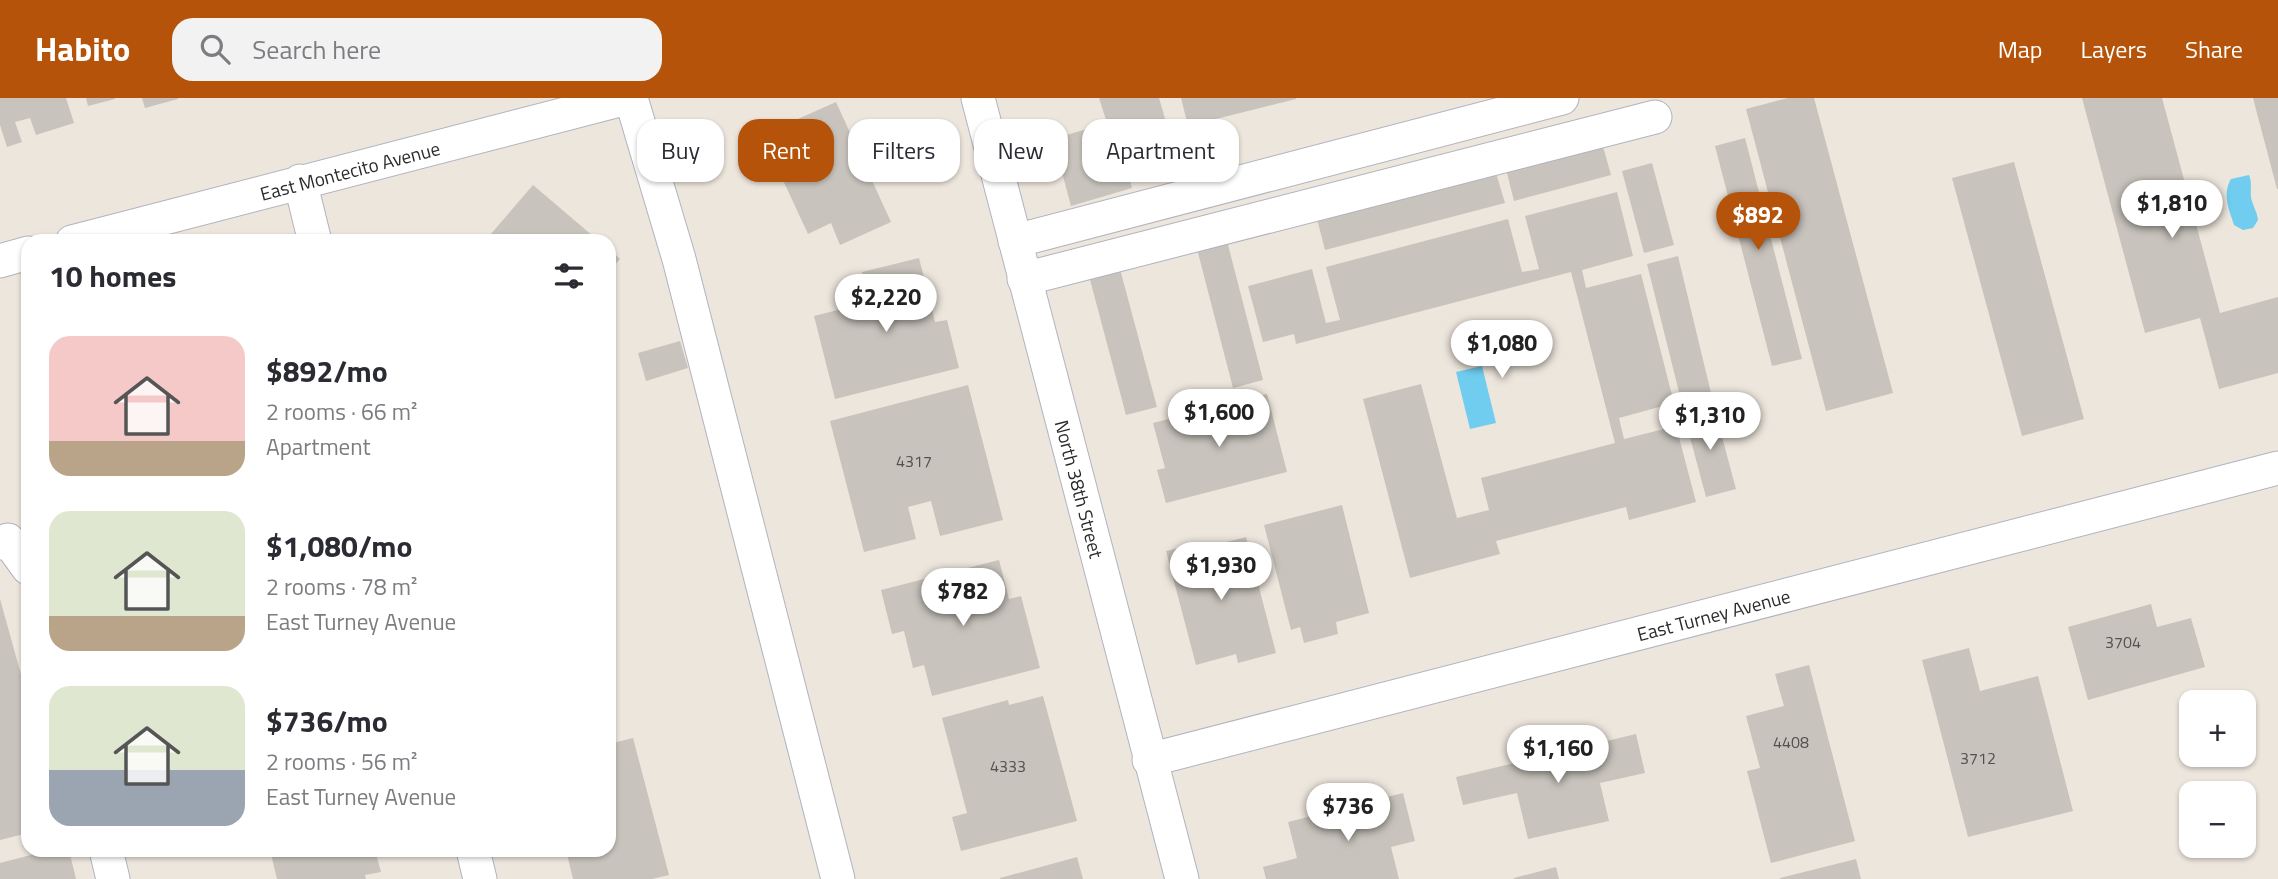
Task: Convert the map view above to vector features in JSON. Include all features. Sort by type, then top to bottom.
[{"type":"street","name":"East Montecito Avenue","points":[[102,234],[629,98]]},
{"type":"street","points":[[629,98],[679,259],[838,879]]},
{"type":"street","name":"North 38th Street","points":[[978,98],[1182,879]]},
{"type":"street","points":[[1015,242],[1562,98]]},
{"type":"street","points":[[1024,279],[1655,117]]},
{"type":"street","points":[[300,181],[313,234]]},
{"type":"street","points":[[0,261],[21,255]]},
{"type":"street","name":"East Turney Avenue","points":[[1149,760],[2278,468]]},
{"type":"street","points":[[0,542],[8,540],[21,558]]},
{"type":"street","points":[[108,857],[113,879]]},
{"type":"street","points":[[475,857],[480,879]]},
{"type":"water","points":[[2249,175],[2251,198],[2258,220],[2253,228],[2243,230],[2234,225],[2227,202],[2227,190],[2231,179]]},
{"type":"water","points":[[1482,366],[1496,423],[1470,429],[1456,372]]},
{"type":"building","points":[[0,98],[66,98],[74,123],[36,135],[30,118],[15,122],[22,142],[7,147],[0,125]]},
{"type":"building","points":[[86,98],[115,98],[115,99],[88,106]]},
{"type":"building","points":[[142,98],[178,98],[178,99],[145,108]]},
{"type":"building","points":[[1099,98],[1159,98],[1165,119],[1106,119]]},
{"type":"building","points":[[1181,98],[1296,98],[1216,119],[1186,119]]},
{"type":"building","points":[[1788,98],[1814,98],[1893,393],[1826,411],[1746,109]]},
{"type":"building","points":[[2082,98],[2162,98],[2220,313],[2278,297],[2278,373],[2219,389],[2200,318],[2145,333]]},
{"type":"building","points":[[2253,98],[2278,98],[2278,189],[2277,189]]},
{"type":"building","points":[[836,102],[848,128],[848,182],[873,182],[891,222],[840,245],[831,223],[808,234],[784,182],[834,182],[834,119],[798,119]]},
{"type":"building","points":[[1082,130],[1082,182],[1130,182],[1132,188],[1071,206],[1065,182],[1068,182],[1068,135]]},
{"type":"building","points":[[1745,138],[1802,359],[1772,366],[1715,146]]},
{"type":"building","points":[[1602,143],[1611,175],[1514,201],[1506,169]]},
{"type":"building","points":[[2014,162],[2084,419],[2022,436],[1952,178]]},
{"type":"building","points":[[1652,163],[1674,245],[1644,253],[1622,171]]},
{"type":"building","points":[[1496,173],[1505,203],[1325,250],[1317,219]]},
{"type":"building","points":[[533,185],[591,234],[491,234]]},
{"type":"building","points":[[1617,192],[1633,256],[1582,270],[1586,288],[1641,274],[1674,403],[1619,418],[1624,439],[1676,426],[1696,502],[1629,520],[1626,507],[1496,541],[1500,554],[1410,578],[1363,399],[1421,384],[1457,518],[1489,510],[1481,478],[1615,443],[1571,272],[1296,344],[1294,334],[1263,342],[1248,286],[1312,269],[1326,323],[1340,320],[1326,267],[1508,219],[1522,272],[1539,269],[1525,216]]},
{"type":"building","points":[[1227,241],[1263,380],[1233,388],[1197,249]]},
{"type":"building","points":[[1678,256],[1711,393],[1681,400],[1647,264]]},
{"type":"building","points":[[919,258],[935,322],[947,320],[959,368],[835,399],[814,316],[869,302],[862,272]]},
{"type":"building","points":[[1120,269],[1157,407],[1126,415],[1089,276]]},
{"type":"building","points":[[680,341],[688,368],[646,381],[638,353]]},
{"type":"building","points":[[968,385],[1003,520],[940,536],[931,501],[908,507],[916,539],[864,552],[830,421]]},
{"type":"building","points":[[1267,394],[1287,472],[1166,503],[1157,470],[1165,468],[1153,423]]},
{"type":"building","points":[[1714,407],[1736,489],[1706,497],[1684,415]]},
{"type":"building","points":[[1342,505],[1369,613],[1336,622],[1338,634],[1304,643],[1300,627],[1291,630],[1264,525]]},
{"type":"building","points":[[1246,537],[1276,653],[1238,663],[1236,654],[1196,665],[1166,551],[1195,544],[1196,550]]},
{"type":"building","points":[[999,560],[1009,599],[1021,596],[1040,668],[932,696],[924,665],[913,668],[904,631],[892,634],[881,590]]},
{"type":"building","points":[[0,599],[21,674],[21,835],[0,840]]},
{"type":"building","points":[[2151,604],[2157,627],[2191,618],[2205,667],[2088,700],[2068,627]]},
{"type":"building","points":[[1969,648],[1980,691],[2038,676],[2073,811],[1968,837],[1922,660]]},
{"type":"building","points":[[1809,665],[1855,841],[1771,863],[1747,771],[1760,768],[1746,716],[1784,706],[1775,674]]},
{"type":"building","points":[[1043,696],[1077,821],[961,851],[952,817],[967,813],[942,718],[1008,700],[1009,705]]},
{"type":"building","points":[[1636,734],[1645,773],[1600,783],[1609,821],[1528,839],[1517,793],[1463,805],[1456,777]]},
{"type":"building","points":[[633,738],[669,875],[652,879],[573,879],[568,857],[616,857],[616,742]]},
{"type":"building","points":[[1403,793],[1415,841],[1391,847],[1399,879],[1266,879],[1263,867],[1297,858],[1288,822]]},
{"type":"building","points":[[23,857],[71,857],[76,879],[0,879],[0,863]]},
{"type":"building","points":[[272,857],[377,857],[381,872],[365,875],[366,879],[277,879]]},
{"type":"building","points":[[1077,857],[1083,879],[1000,879],[1000,878]]},
{"type":"building","points":[[1856,859],[1861,879],[1780,879],[1780,878]]},
{"type":"building","points":[[1556,867],[1559,879],[1514,879],[1514,878]]}]
